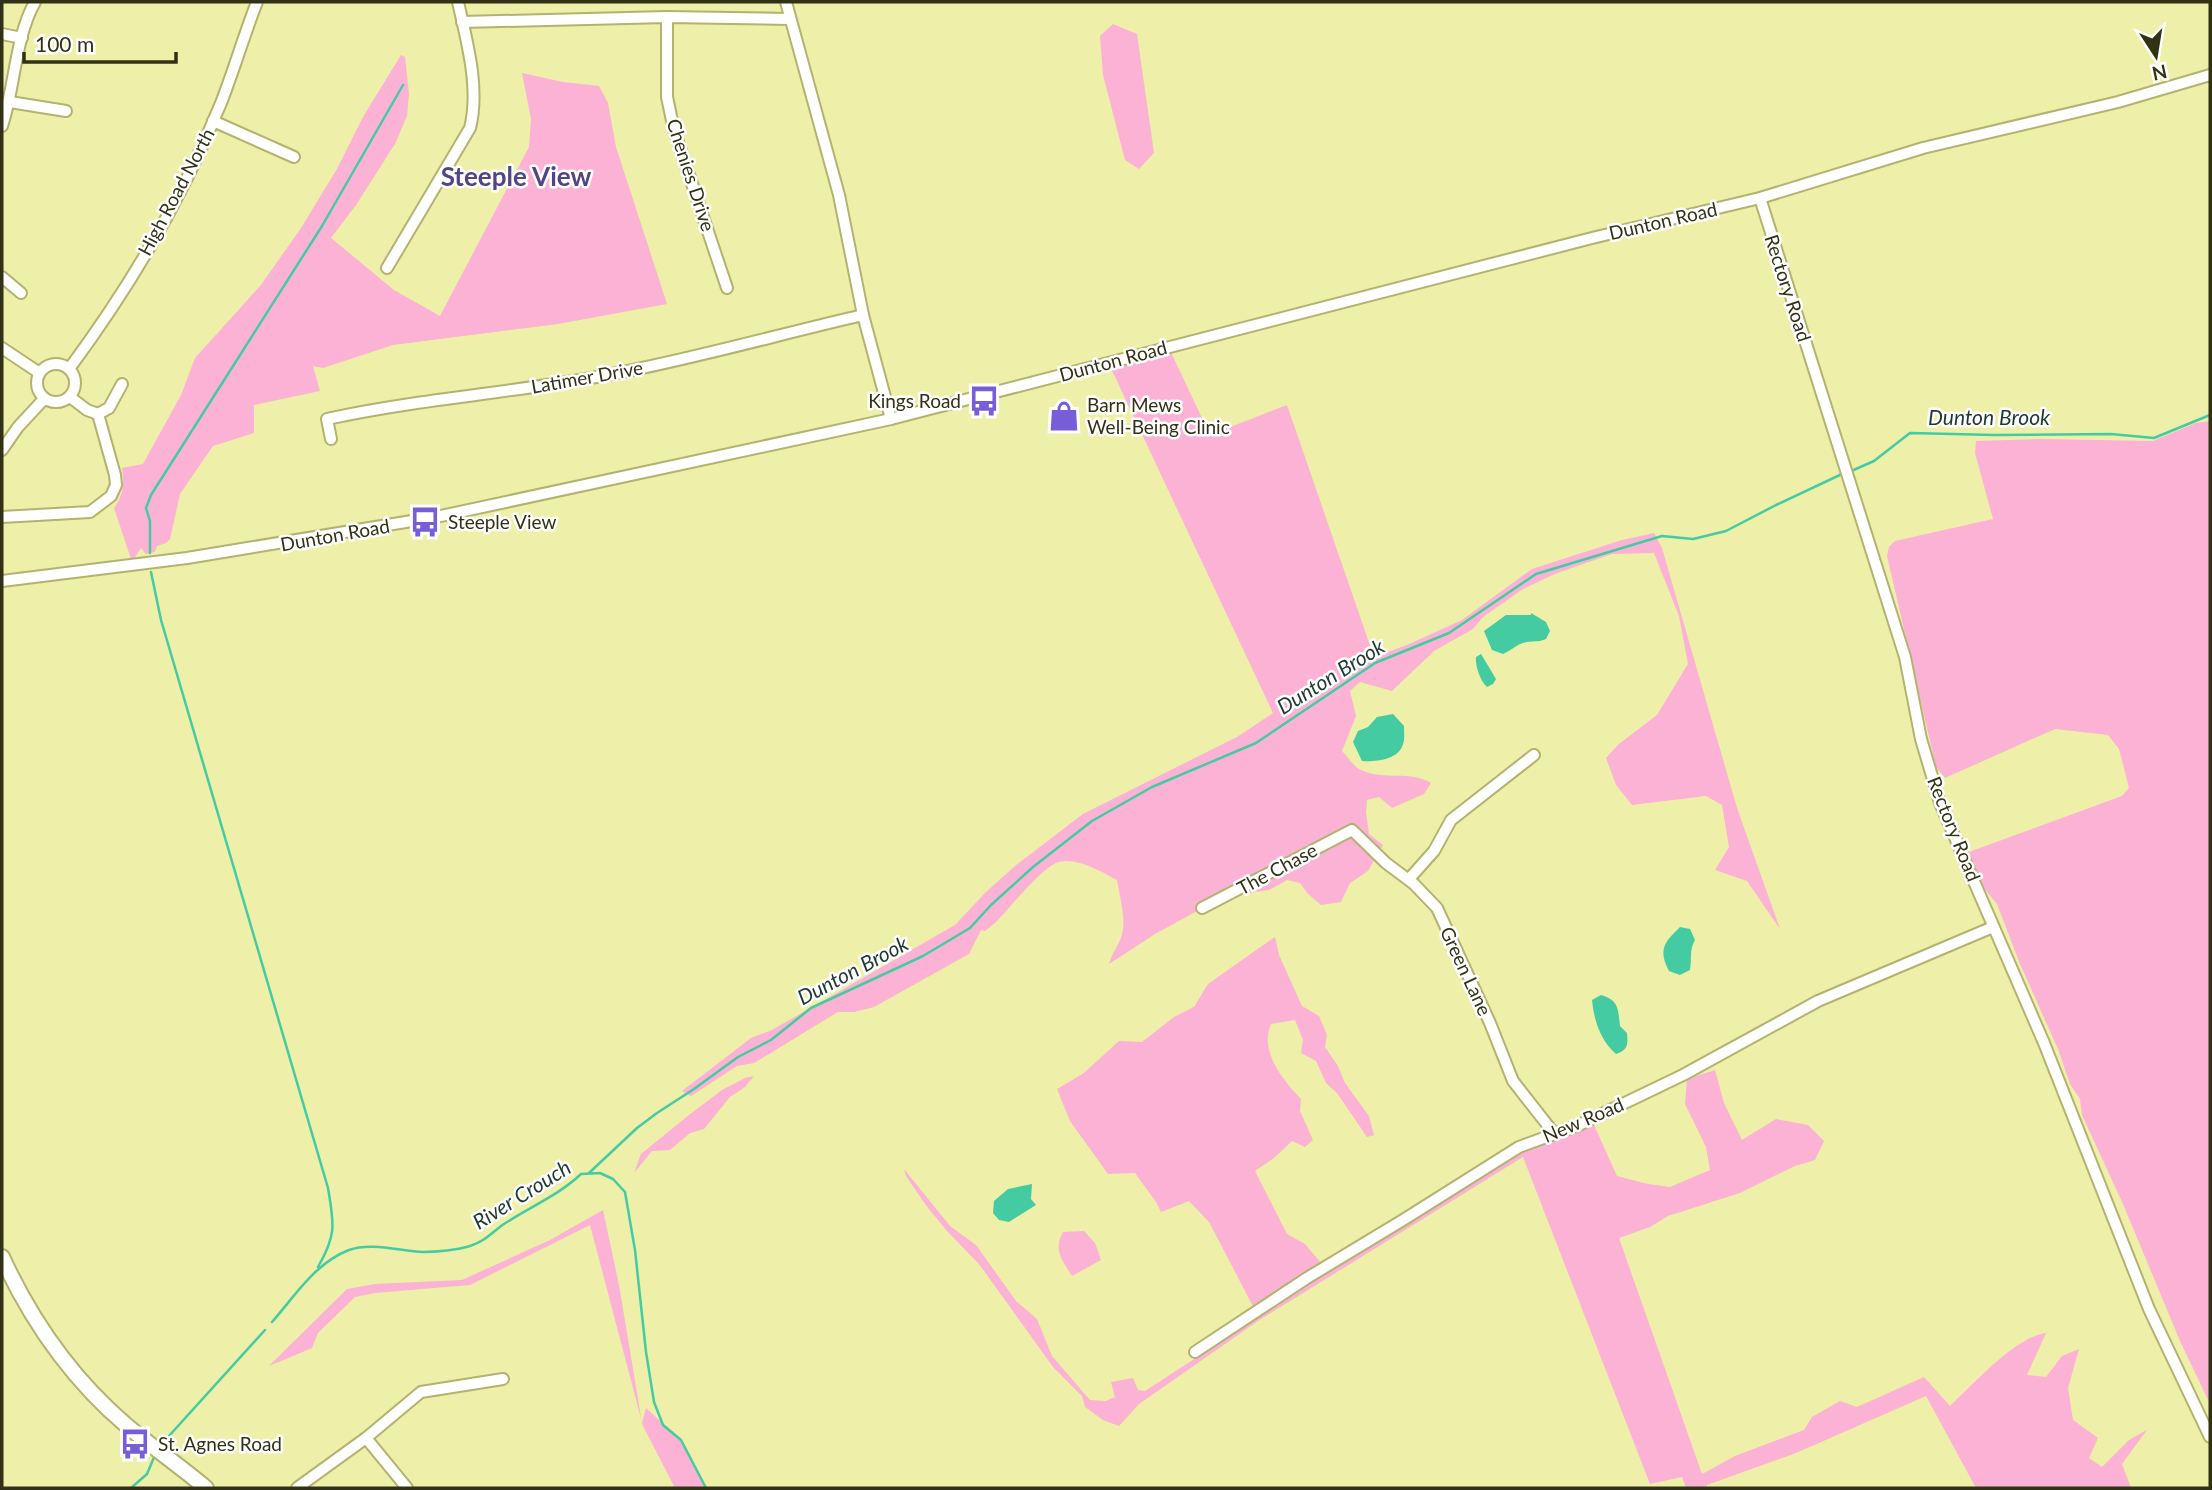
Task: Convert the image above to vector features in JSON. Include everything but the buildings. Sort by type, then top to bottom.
[{"type":"main road","points":[[2,1257],[22,1299],[63,1359],[89,1390],[157,1451],[206,1488]]},
{"type":"street","points":[[2,127],[10,102],[22,38],[35,2]]},
{"type":"street","name":"High Road North","points":[[69,369],[122,291],[166,215],[213,121],[257,2]]},
{"type":"street","points":[[387,268],[470,128],[474,112],[474,93],[458,2]]},
{"type":"street","points":[[786,2],[839,195],[863,315],[891,419]]},
{"type":"street","points":[[462,22],[667,18],[790,19]]},
{"type":"street","name":"Chenies Drive","points":[[667,18],[667,97],[727,288]]},
{"type":"street","points":[[2,34],[22,38]]},
{"type":"street","name":"Dunton Road","points":[[2,581],[187,558],[356,532],[532,498],[891,419],[1592,238],[1760,198],[1923,148],[2118,102],[2210,75]]},
{"type":"street","points":[[10,102],[66,111]]},
{"type":"street","points":[[213,121],[294,157]]},
{"type":"street","name":"Rectory Road","points":[[1760,198],[1905,657],[1921,739],[1940,803],[2044,1043],[2149,1309],[2210,1437]]},
{"type":"street","points":[[2,277],[21,293]]},
{"type":"street","name":"Latimer Drive","points":[[331,439],[327,419],[418,401],[602,376],[727,350],[863,315]]},
{"type":"street","points":[[2,348],[38,372]]},
{"type":"street","points":[[57,364],[69,369],[75,380],[70,397],[58,402],[44,399],[35,380],[38,372],[57,364]]},
{"type":"street","points":[[70,397],[87,410],[98,414],[109,408],[110,395],[122,384]]},
{"type":"street","points":[[2,450],[18,427],[44,399]]},
{"type":"street","points":[[2,517],[90,512],[111,496],[116,485],[115,475],[98,414]]},
{"type":"street","points":[[1409,879],[1434,851],[1451,820],[1534,755]]},
{"type":"street","name":"Green Lane","points":[[1352,830],[1386,863],[1409,879],[1437,908],[1490,1023],[1513,1081],[1553,1132]]},
{"type":"street","name":"The Chase","points":[[1202,908],[1352,830]]},
{"type":"street","name":"New Road","points":[[1195,1352],[1307,1278],[1519,1147],[1553,1132],[1579,1125],[1683,1075],[1818,1001],[1993,927]]},
{"type":"street","points":[[297,1488],[366,1438],[421,1392],[503,1379]]},
{"type":"street","points":[[366,1438],[407,1488]]},
{"type":"shaded area","points":[[1113,24],[1137,34],[1154,153],[1139,169],[1125,160],[1103,75],[1100,36]]},
{"type":"shaded area","points":[[401,55],[405,57],[409,94],[407,116],[395,144],[331,238],[394,290],[440,316],[529,147],[531,119],[522,73],[599,86],[608,103],[616,147],[667,304],[558,324],[393,345],[323,368],[313,366],[320,391],[254,405],[254,433],[213,446],[180,494],[170,539],[157,546],[155,552],[146,554],[141,548],[132,562],[114,508],[122,489],[122,468],[143,464],[181,395],[195,358],[261,285],[301,228]]},
{"type":"shaded area","points":[[1168,346],[1210,435],[1287,405],[1374,657],[1462,620],[1532,569],[1622,540],[1654,533],[1662,548],[1737,808],[1780,929],[1747,881],[1715,870],[1729,847],[1722,805],[1706,796],[1632,805],[1616,785],[1606,758],[1619,744],[1657,715],[1688,664],[1679,616],[1654,553],[1612,554],[1557,573],[1523,589],[1483,617],[1473,629],[1434,651],[1392,691],[1360,682],[1350,691],[1356,716],[1342,751],[1351,762],[1358,769],[1370,773],[1414,777],[1431,783],[1424,794],[1392,808],[1379,797],[1367,800],[1369,834],[1383,845],[1368,871],[1350,883],[1341,902],[1321,905],[1300,883],[1287,880],[1269,890],[1223,897],[1155,934],[1109,964],[1123,931],[1117,880],[1081,863],[1059,862],[1044,871],[995,923],[985,931],[981,930],[969,954],[874,1007],[854,1012],[838,1012],[754,1063],[737,1066],[691,1096],[682,1091],[751,1038],[772,1030],[955,925],[1015,866],[1083,814],[1237,737],[1273,713],[1108,362]]},
{"type":"shaded area","points":[[2210,421],[2210,1404],[2082,1115],[2080,1099],[2070,1084],[1997,904],[1983,887],[1969,852],[2122,796],[2129,788],[2119,749],[2108,735],[2055,729],[1945,778],[1936,767],[1887,556],[1889,547],[1895,541],[1993,519],[1975,453],[1976,441],[2153,441],[2196,423]]},
{"type":"shaded area","points":[[1531,613],[1546,622],[1550,631],[1546,639],[1523,643],[1503,654],[1492,650],[1484,631],[1506,615]]},
{"type":"shaded area","points":[[1481,654],[1496,679],[1487,687],[1476,664],[1476,657]]},
{"type":"shaded area","points":[[1393,714],[1404,726],[1401,749],[1386,759],[1362,761],[1353,742],[1358,731],[1368,727],[1377,717]]},
{"type":"shaded area","points":[[1680,927],[1690,929],[1695,940],[1691,951],[1690,970],[1680,975],[1669,971],[1663,952],[1667,942]]},
{"type":"shaded area","points":[[1275,937],[1279,955],[1302,1006],[1319,1016],[1327,1035],[1325,1047],[1338,1066],[1345,1083],[1369,1116],[1374,1135],[1367,1137],[1337,1093],[1326,1083],[1316,1061],[1301,1053],[1303,1040],[1295,1020],[1271,1024],[1268,1034],[1270,1055],[1280,1074],[1301,1099],[1300,1111],[1313,1140],[1305,1147],[1292,1141],[1255,1171],[1287,1234],[1305,1244],[1321,1263],[1319,1270],[1519,1147],[1593,1118],[1617,1176],[1670,1187],[1710,1170],[1706,1147],[1685,1104],[1687,1079],[1715,1070],[1724,1103],[1742,1140],[1776,1119],[1808,1125],[1824,1141],[1815,1160],[1795,1166],[1740,1193],[1668,1216],[1650,1227],[1619,1238],[1702,1474],[1735,1456],[1804,1430],[1812,1417],[1840,1401],[1857,1407],[1924,1377],[1950,1406],[2008,1352],[2034,1336],[2046,1333],[2027,1375],[2046,1377],[2062,1356],[2079,1349],[2068,1388],[2073,1420],[2098,1438],[2089,1458],[2102,1467],[2129,1440],[2147,1430],[2122,1464],[2131,1488],[1976,1488],[1926,1396],[1796,1453],[1707,1485],[1707,1488],[1686,1488],[1682,1477],[1650,1484],[1523,1157],[1258,1321],[1139,1404],[1119,1426],[1103,1420],[1085,1407],[1082,1396],[1053,1367],[979,1264],[925,1204],[904,1169],[950,1226],[976,1245],[1016,1301],[1037,1319],[1052,1356],[1090,1400],[1106,1401],[1115,1397],[1111,1382],[1133,1378],[1138,1390],[1145,1391],[1222,1341],[1256,1312],[1209,1222],[1189,1201],[1161,1212],[1135,1173],[1108,1174],[1070,1121],[1057,1089],[1084,1073],[1119,1041],[1142,1042],[1174,1017],[1194,1007],[1208,984]]},
{"type":"shaded area","points":[[1601,995],[1614,1003],[1618,1010],[1620,1026],[1627,1033],[1626,1047],[1616,1054],[1602,1036],[1594,1015],[1592,1000]]},
{"type":"shaded area","points":[[754,1076],[745,1087],[730,1097],[704,1129],[690,1133],[670,1150],[652,1151],[634,1173],[641,1154],[689,1115],[722,1090]]},
{"type":"shaded area","points":[[1032,1184],[1031,1199],[1036,1205],[1009,1222],[999,1220],[993,1213],[994,1201],[1008,1189]]},
{"type":"shaded area","points":[[603,1210],[619,1285],[642,1421],[590,1225],[470,1285],[355,1297],[318,1333],[312,1348],[269,1366],[347,1289],[375,1284],[462,1280],[550,1240]]},
{"type":"shaded area","points":[[1084,1231],[1095,1243],[1101,1260],[1072,1276],[1060,1255],[1060,1238],[1063,1232]]},
{"type":"shaded area","points":[[646,1408],[681,1440],[706,1488],[675,1488],[642,1423]]},
{"type":"waterway","points":[[150,553],[150,521],[146,508],[151,495],[322,226],[403,85]]},
{"type":"waterway","name":"Dunton Brook","points":[[1849,472],[1874,461],[1910,433],[2111,434],[2154,438],[2210,415]]},
{"type":"waterway","name":"Dunton Brook","points":[[589,1173],[657,1113],[738,1057],[771,1040],[811,1008],[923,956],[970,928],[1033,867],[1092,821],[1152,787],[1256,743],[1375,663],[1449,633],[1536,574],[1662,536],[1693,539],[1726,531],[1842,474]]},
{"type":"waterway","points":[[151,572],[161,620],[328,1188],[332,1211],[331,1237],[318,1267]]},
{"type":"waterway","name":"River Crouch","points":[[272,1322],[316,1272],[349,1250],[376,1247],[428,1252],[470,1246],[581,1174],[600,1173],[613,1179],[625,1192],[654,1402],[663,1425],[681,1440],[706,1488]]},
{"type":"waterway","name":"River Crouch","points":[[159,1447],[265,1330]]},
{"type":"waterway","name":"River Crouch","points":[[131,1488],[147,1474],[155,1455]]},
{"type":"place","name":"Kings Road","points":[[984,401]]},
{"type":"place","name":"Barn Mews Well-Being Clinic","points":[[1064,416]]},
{"type":"place","name":"Steeple View","points":[[425,522]]},
{"type":"place","name":"St. Agnes Road","points":[[135,1444]]},
{"type":"district","name":"Steeple View","points":[[516,177]]}]
